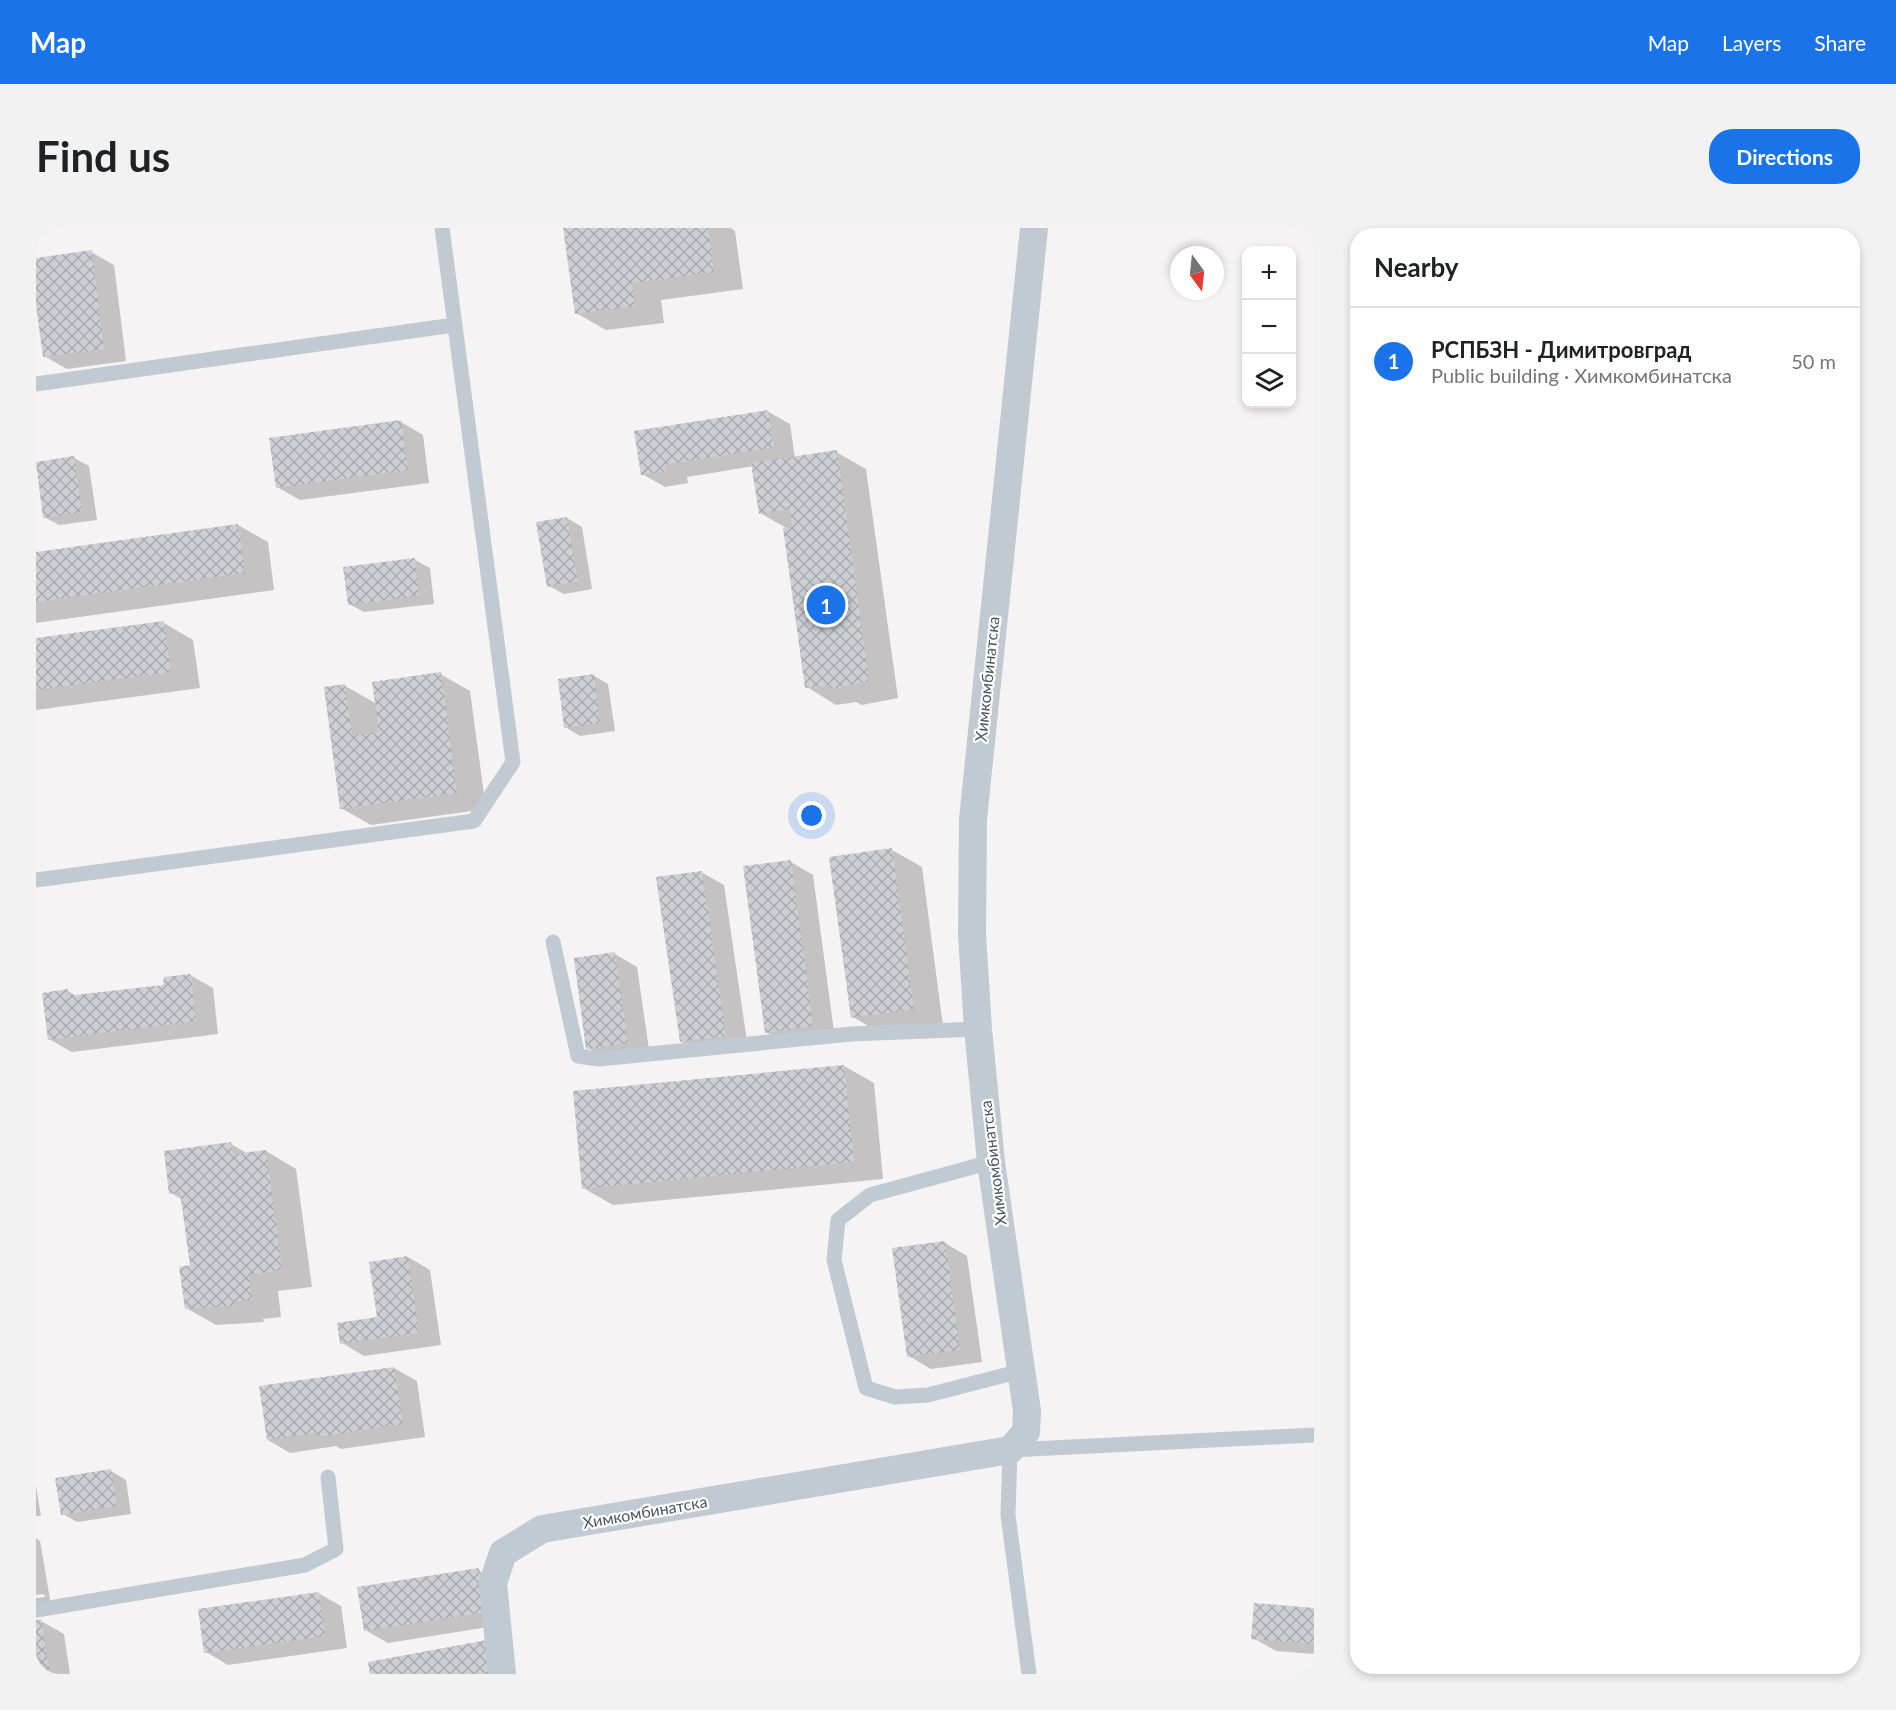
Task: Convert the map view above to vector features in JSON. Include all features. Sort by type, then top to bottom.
[{"type":"street","name":"Химкомбинатска","points":[[502,1674],[493,1583],[503,1553],[542,1529],[1010,1450],[1026,1432],[1021,1371],[991,1162],[978,1029],[972,935],[973,819],[1034,228]]},
{"type":"lane","points":[[36,880],[474,821],[513,762],[442,228]]},
{"type":"lane","points":[[36,384],[454,325]]},
{"type":"lane","points":[[553,942],[578,1056],[599,1059],[852,1034],[978,1029]]},
{"type":"lane","points":[[991,1162],[870,1195],[838,1220],[834,1260],[866,1389],[895,1397],[928,1395],[1021,1371]]},
{"type":"lane","points":[[1029,1674],[1008,1515],[1010,1450],[1314,1435]]},
{"type":"lane","points":[[36,1610],[304,1565],[336,1549],[328,1477]]},
{"type":"building","points":[[563,228],[708,228],[714,272],[632,283],[635,306],[575,314]]},
{"type":"building","points":[[92,250],[104,349],[43,357],[36,305],[36,258]]},
{"type":"building","points":[[768,410],[774,447],[665,465],[666,471],[641,475],[634,431]]},
{"type":"building","points":[[401,420],[408,470],[276,488],[269,438]]},
{"type":"building","points":[[837,450],[869,681],[831,689],[830,685],[805,688],[783,528],[792,527],[790,509],[759,514],[751,463]]},
{"type":"building","points":[[74,456],[82,512],[43,518],[36,462]]},
{"type":"building","points":[[567,517],[578,581],[547,587],[536,522]]},
{"type":"building","points":[[238,524],[245,573],[36,602],[36,552]]},
{"type":"building","points":[[415,558],[419,596],[348,605],[343,567]]},
{"type":"building","points":[[164,621],[171,672],[36,690],[36,638]]},
{"type":"building","points":[[441,672],[457,793],[340,809],[324,687],[345,684],[352,735],[379,732],[372,682]]},
{"type":"building","points":[[594,674],[600,723],[564,728],[558,679]]},
{"type":"building","points":[[892,848],[914,1009],[851,1018],[829,857]]},
{"type":"building","points":[[791,860],[813,1026],[765,1033],[743,866]]},
{"type":"building","points":[[702,871],[726,1036],[680,1042],[656,877]]},
{"type":"building","points":[[615,952],[628,1043],[586,1049],[574,958]]},
{"type":"building","points":[[191,974],[196,1021],[48,1040],[42,993],[68,989],[66,996],[163,985],[164,977]]},
{"type":"building","points":[[844,1065],[854,1162],[582,1189],[573,1091]]},
{"type":"building","points":[[231,1142],[233,1154],[266,1150],[282,1270],[249,1275],[252,1300],[234,1302],[235,1306],[185,1309],[179,1267],[190,1265],[180,1192],[169,1194],[164,1151]]},
{"type":"building","points":[[945,1241],[960,1350],[907,1357],[892,1248]]},
{"type":"building","points":[[408,1256],[419,1333],[340,1344],[337,1323],[377,1317],[369,1262]]},
{"type":"building","points":[[394,1367],[403,1424],[317,1437],[316,1433],[267,1440],[259,1386]]},
{"type":"building","points":[[111,1469],[117,1506],[61,1515],[55,1478]]},
{"type":"building","points":[[479,1568],[486,1612],[364,1631],[357,1587]]},
{"type":"building","points":[[319,1592],[325,1636],[204,1653],[198,1609]]},
{"type":"building","points":[[1254,1603],[1314,1608],[1314,1644],[1251,1639]]},
{"type":"building","points":[[41,1619],[50,1674],[36,1674],[36,1620]]},
{"type":"building","points":[[487,1640],[493,1674],[370,1674],[368,1662]]},
{"type":"place","name":"РСПБЗН - Димитровград","points":[[826,605]]}]
